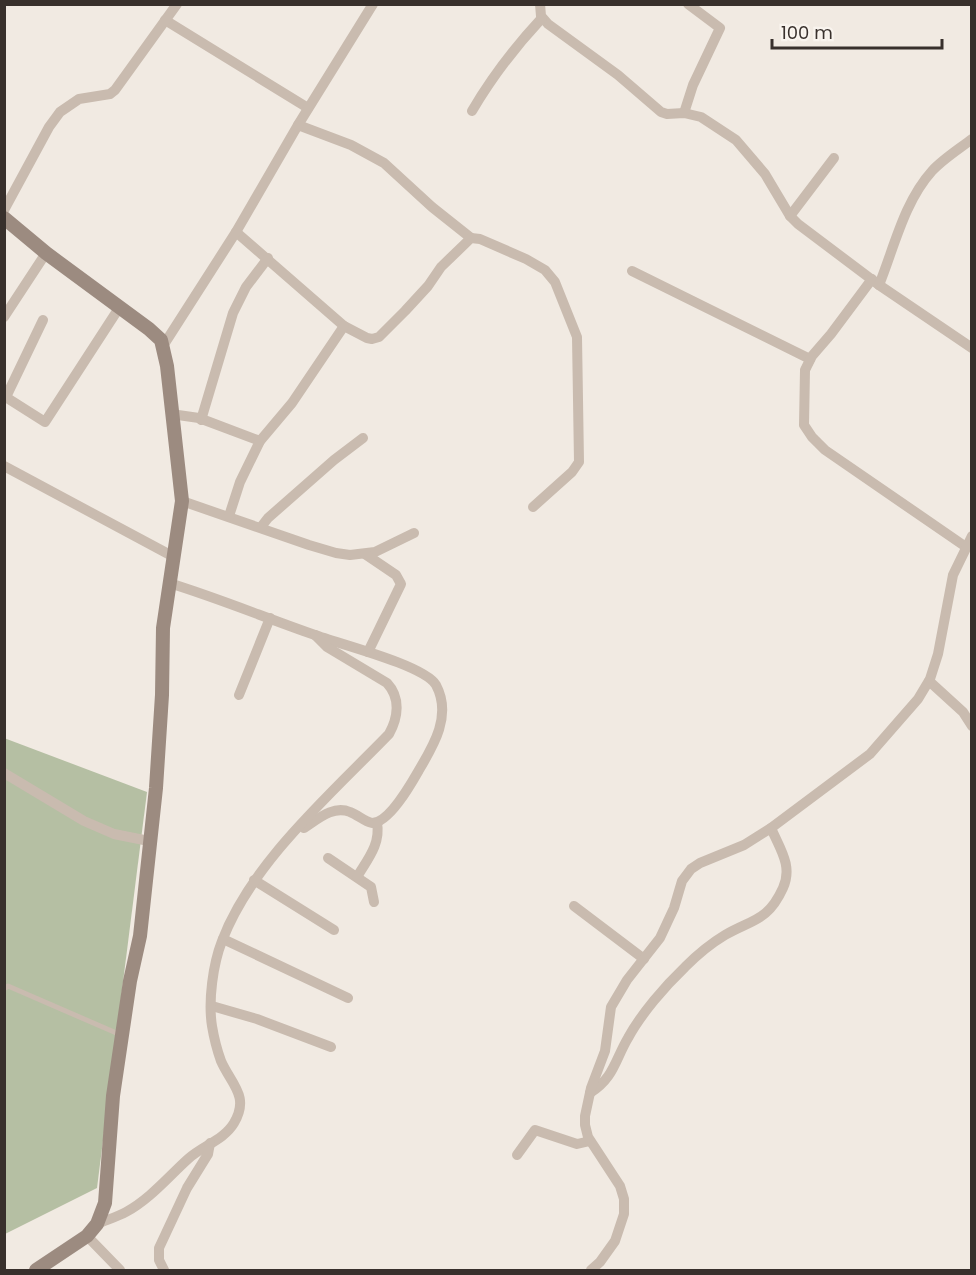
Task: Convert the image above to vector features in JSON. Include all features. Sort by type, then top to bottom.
[{"type":"street","points":[[4,210],[49,127],[60,112],[79,99],[110,94],[115,90],[177,4]]},
{"type":"street","points":[[163,346],[236,232],[308,108],[373,4]]},
{"type":"street","points":[[540,4],[542,18],[618,75],[654,107],[667,114],[684,113],[707,120],[736,140],[765,174],[790,216],[807,231],[972,348]]},
{"type":"street","points":[[684,113],[693,85],[720,28],[688,4]]},
{"type":"street","points":[[472,111],[506,59],[542,18]]},
{"type":"street","points":[[165,20],[308,108]]},
{"type":"street","points":[[298,125],[351,145],[384,163],[432,207],[471,237],[480,238],[526,259],[545,270],[555,282],[577,337],[579,462],[572,472],[533,507]]},
{"type":"street","points":[[591,1270],[600,1262],[619,1234],[624,1206],[620,1186],[590,1141],[586,1130],[585,1116],[590,1093],[605,1051],[611,1006],[666,927],[685,875],[700,863],[744,846],[870,754],[918,699],[929,681],[938,654],[953,575],[969,542],[825,450],[812,436],[803,420],[805,370],[810,359],[876,282],[924,180],[934,169],[972,139]]},
{"type":"street","points":[[790,216],[834,158]]},
{"type":"street","points":[[4,218],[46,253],[157,335],[163,346],[167,366],[182,501],[162,628],[162,695],[156,788],[140,936],[130,981],[113,1096],[106,1197],[97,1224],[87,1236],[36,1270]]},
{"type":"street","points":[[236,232],[344,326],[367,338],[378,337],[405,311],[449,258],[471,237]]},
{"type":"street","points":[[4,317],[46,253]]},
{"type":"street","points":[[201,420],[233,313],[246,287],[268,258]]},
{"type":"street","points":[[632,271],[810,359]]},
{"type":"street","points":[[43,320],[5,396],[45,422],[119,308]]},
{"type":"street","points":[[229,516],[240,482],[260,441],[292,403],[344,326]]},
{"type":"street","points":[[171,414],[201,420],[260,441]]},
{"type":"street","points":[[261,527],[301,489],[363,438]]},
{"type":"street","points":[[4,466],[174,557]]},
{"type":"street","points":[[182,501],[336,553],[350,555],[381,550],[414,533]]},
{"type":"street","points":[[365,554],[400,580],[368,652]]},
{"type":"street","points":[[169,583],[368,652],[409,668],[429,678],[436,686],[442,714],[434,745],[395,807],[384,819],[377,823],[368,822],[348,811],[337,810],[327,813],[289,838]]},
{"type":"street","points":[[239,695],[270,618]]},
{"type":"street","points":[[97,1224],[130,1210],[156,1190],[192,1155],[225,1133],[234,1124],[240,1104],[239,1090],[224,1067],[212,1023],[213,976],[223,939],[254,880],[289,838],[389,734],[396,720],[396,699],[392,688],[327,647],[315,635]]},
{"type":"street","points":[[929,681],[963,712],[972,726]]},
{"type":"street","points":[[4,773],[84,821],[114,834],[149,841]]},
{"type":"street","points":[[357,877],[377,843],[379,833],[377,823]]},
{"type":"street","points":[[590,1093],[600,1087],[609,1077],[631,1033],[685,967],[713,943],[770,910],[788,873],[771,828]]},
{"type":"street","points":[[328,858],[371,887],[374,902]]},
{"type":"street","points":[[254,880],[334,930]]},
{"type":"street","points":[[574,906],[644,959]]},
{"type":"street","points":[[223,939],[348,998]]},
{"type":"street","points":[[212,1006],[257,1019],[331,1047]]},
{"type":"street","points":[[517,1155],[535,1130],[577,1144],[590,1141]]},
{"type":"street","points":[[164,1270],[159,1260],[159,1248],[187,1188],[208,1154],[210,1143]]},
{"type":"street","points":[[87,1236],[120,1270]]},
{"type":"lane","points":[[4,989],[8,986],[122,1036]]},
{"type":"green space","points":[[4,738],[147,792],[97,1188],[5,1234]]}]
